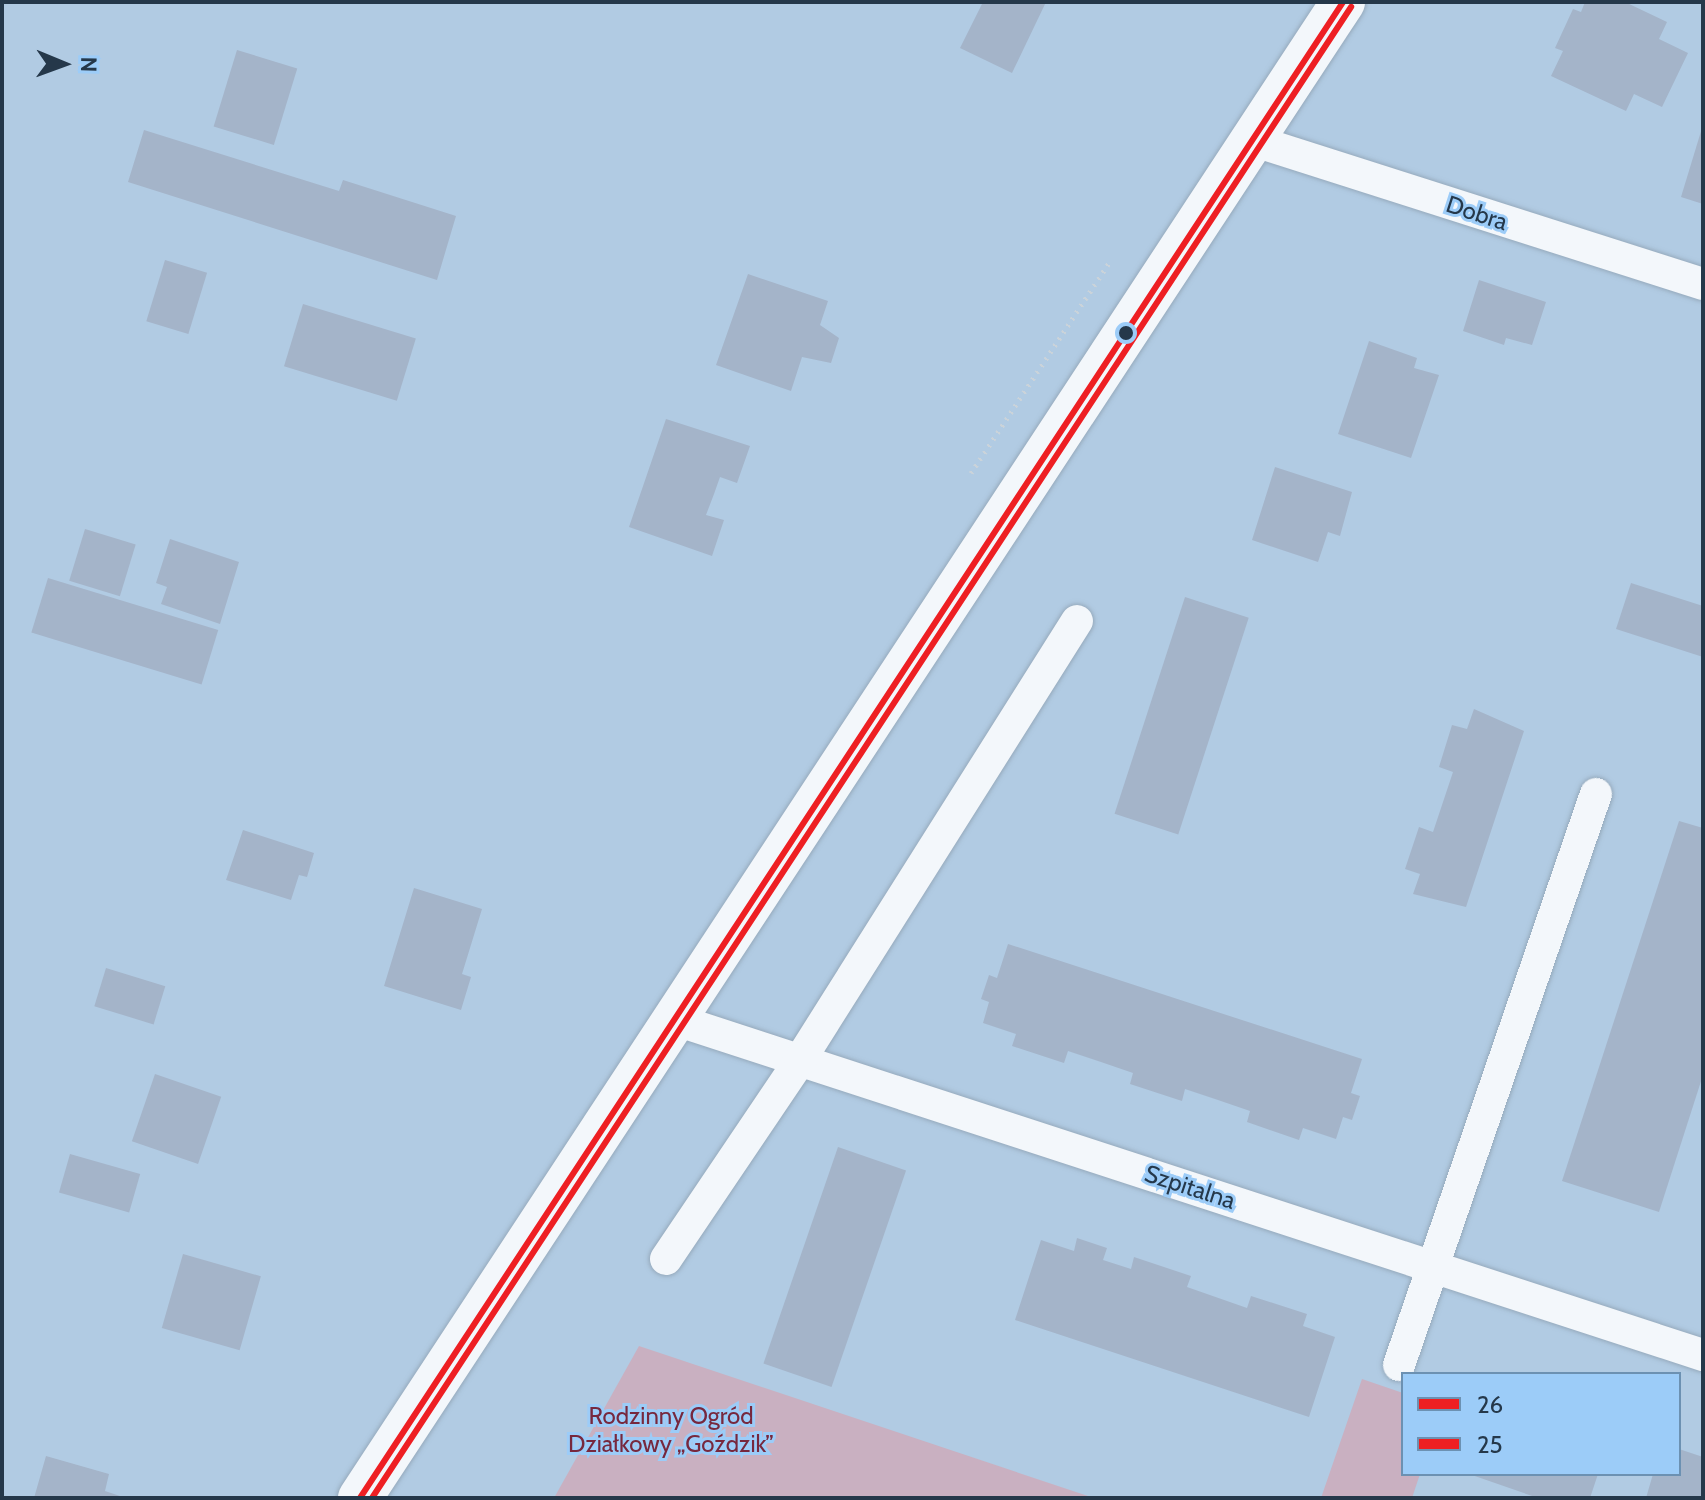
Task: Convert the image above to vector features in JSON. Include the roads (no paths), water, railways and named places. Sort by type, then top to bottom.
[{"type":"street","points":[[360,1498],[1343,2]]},
{"type":"lane","name":"Dobra","points":[[1252,140],[1703,284]]},
{"type":"lane","points":[[666,1259],[800,1060],[1077,621]]},
{"type":"lane","points":[[1399,1365],[1596,794]]},
{"type":"lane","name":"Szpitalna","points":[[676,1020],[1703,1355]]},
{"type":"park label","name":"Rodzinny Ogród Działkowy „Goździk”","points":[[671,1430]]}]
